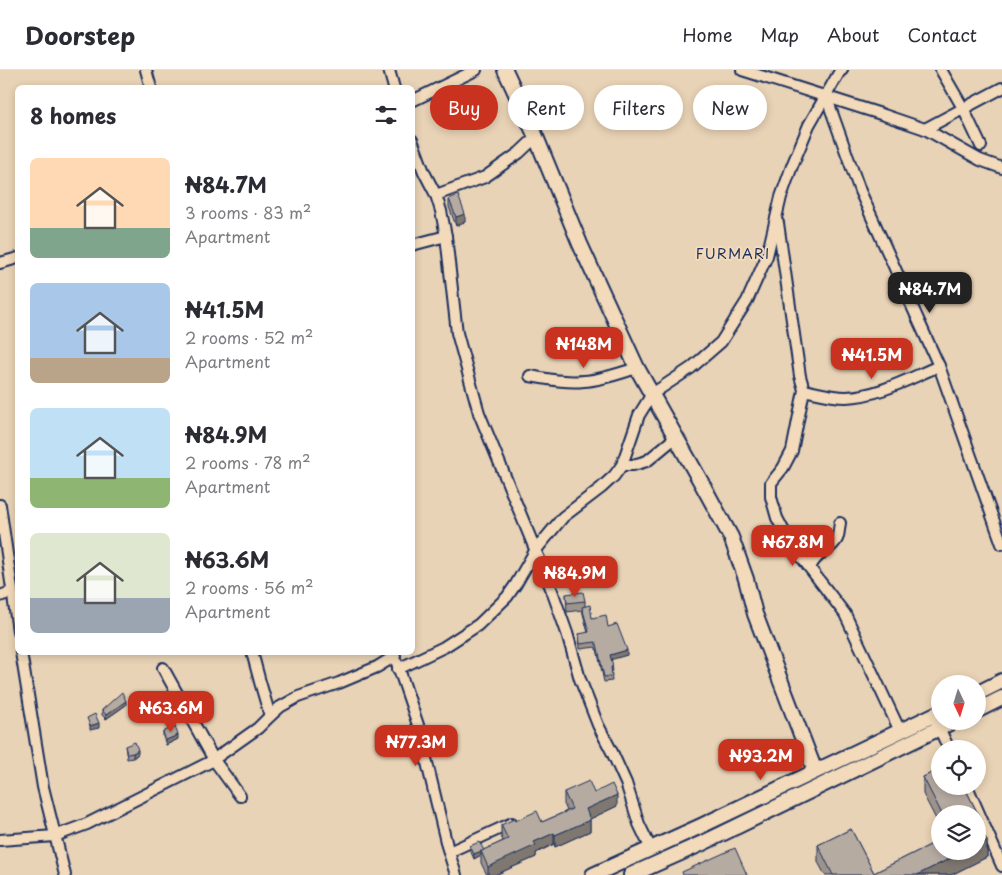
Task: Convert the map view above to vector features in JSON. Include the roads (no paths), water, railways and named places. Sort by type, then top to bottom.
[{"type":"main road","points":[[505,70],[536,138],[580,244],[637,368],[731,537],[746,579],[755,614],[815,771]]},
{"type":"main road","points":[[986,689],[1002,681]]},
{"type":"main road","points":[[986,706],[1002,698]]},
{"type":"main road","points":[[593,875],[931,716]]},
{"type":"main road","points":[[632,875],[705,842],[935,730]]},
{"type":"street","points":[[146,70],[150,85]]},
{"type":"street","points":[[389,70],[393,85]]},
{"type":"street","points":[[415,100],[476,70]]},
{"type":"street","points":[[742,70],[924,129],[980,160],[1002,168]]},
{"type":"street","points":[[398,669],[444,647],[478,625],[508,596],[535,551],[563,517],[601,488],[614,476],[622,465],[639,415],[652,394],[691,368],[721,342],[747,301],[767,256],[781,197],[792,166],[809,125],[840,70]]},
{"type":"street","points":[[940,70],[963,108],[981,146]]},
{"type":"street","points":[[924,129],[1002,88]]},
{"type":"street","points":[[826,96],[860,191],[940,366],[1002,544]]},
{"type":"street","points":[[436,196],[485,177],[519,153],[536,138]]},
{"type":"street","points":[[415,148],[441,211],[446,236],[457,333],[479,413],[557,606],[580,679],[598,725],[626,783],[640,824],[651,848]]},
{"type":"street","points":[[777,217],[804,390],[792,451],[783,468],[771,483],[770,496],[777,518],[789,541],[845,614],[900,731]]},
{"type":"street","points":[[415,244],[446,236]]},
{"type":"street","points":[[0,263],[15,259]]},
{"type":"street","points":[[804,390],[848,397],[877,392],[940,366]]},
{"type":"street","points":[[530,376],[555,380],[583,381],[637,368]]},
{"type":"street","points":[[622,465],[632,465],[647,461],[676,437]]},
{"type":"street","points":[[0,504],[15,603]]},
{"type":"street","points":[[810,568],[812,562],[819,554],[836,542],[840,523]]},
{"type":"street","points":[[0,596],[12,592]]},
{"type":"street","points":[[21,655],[43,787],[65,875]]},
{"type":"street","points":[[253,655],[270,716]]},
{"type":"street","points":[[0,840],[55,836],[88,824],[214,760],[258,728],[280,707],[298,697],[369,670],[392,655]]},
{"type":"street","points":[[394,655],[418,725],[456,875]]},
{"type":"street","points":[[163,668],[214,760],[240,796]]},
{"type":"street","points":[[971,795],[1002,866]]},
{"type":"street","points":[[450,852],[522,819]]},
{"type":"district","name":"FURMARI","points":[[733,253]]}]
